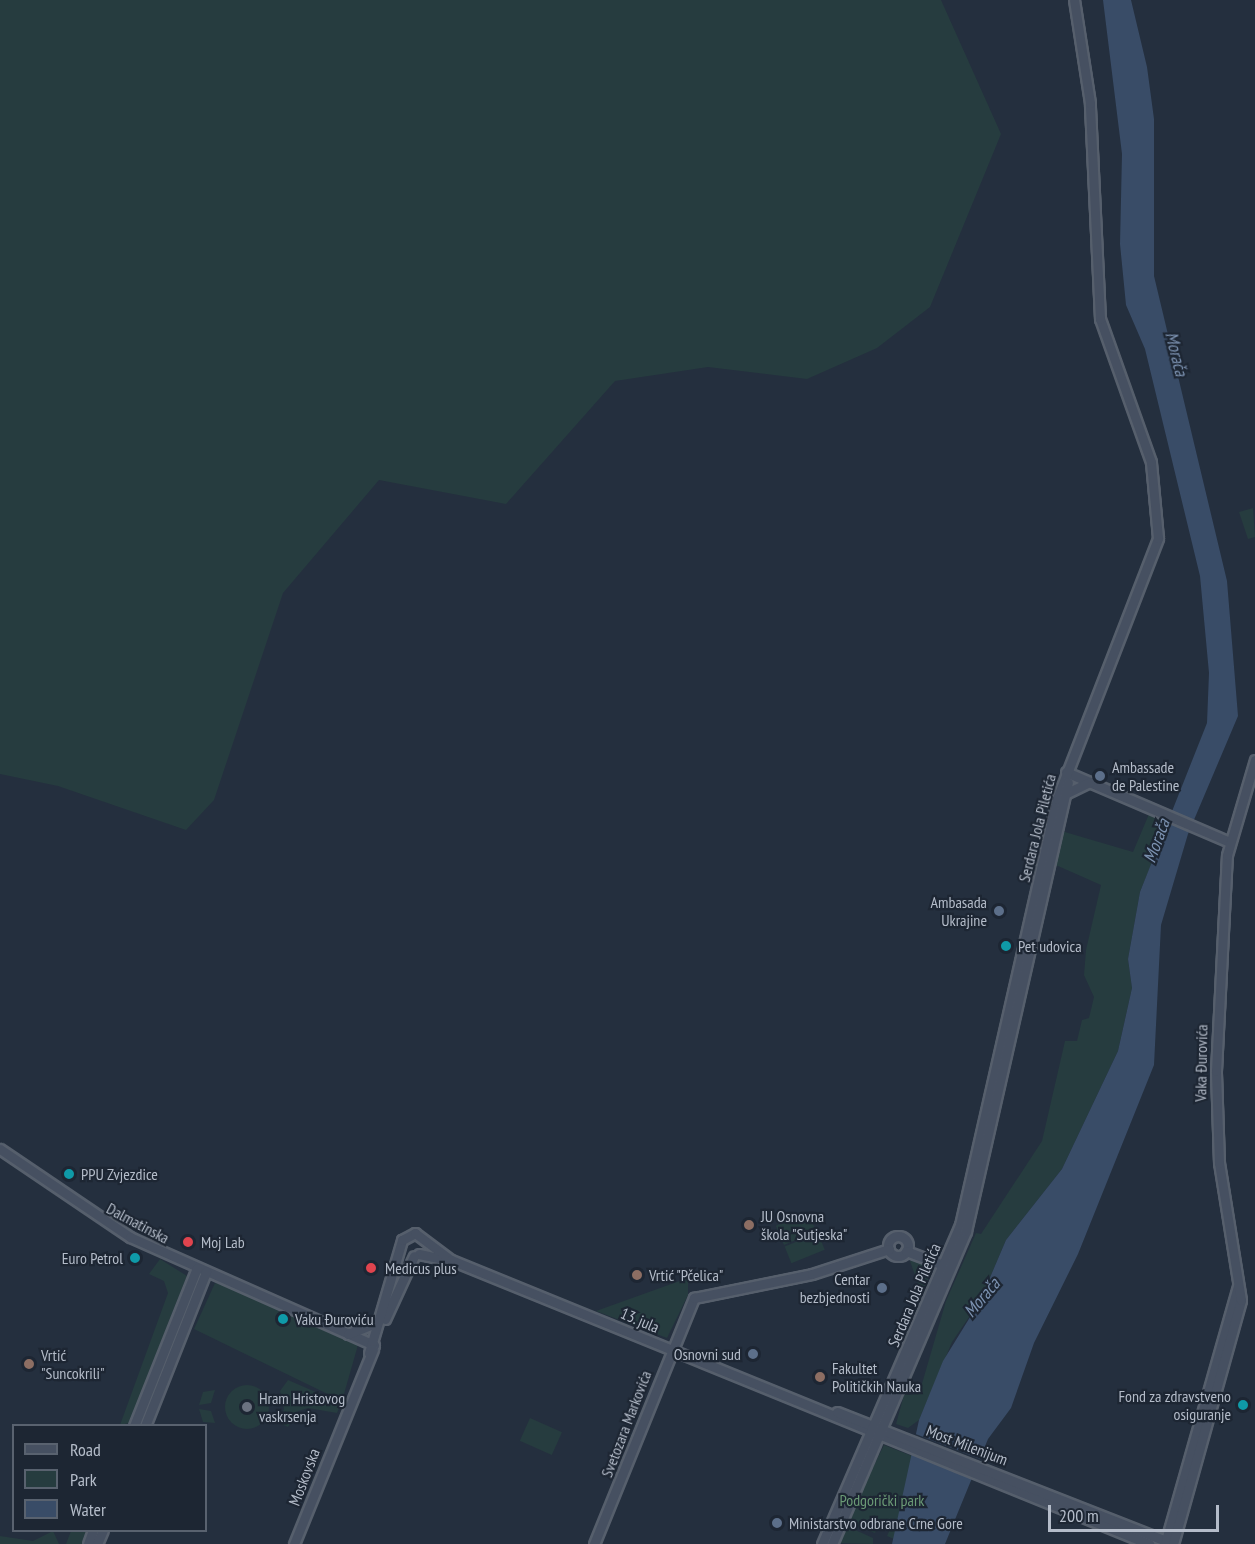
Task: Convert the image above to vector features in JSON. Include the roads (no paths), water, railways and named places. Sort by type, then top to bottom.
[{"type":"main road","name":"Serdara Jola Piletića","points":[[946,1267],[969,1193],[1026,934],[1061,797],[1069,770],[1151,565],[1159,521],[1140,423],[1100,319],[1090,103],[1074,0]]},
{"type":"main road","name":"Vaka Đurovića","points":[[1169,1543],[1239,1283],[1216,1113],[1220,930],[1229,842],[1255,760]]},
{"type":"main road","points":[[1069,770],[1150,810],[1229,842]]},
{"type":"main road","points":[[1061,797],[1090,782]]},
{"type":"main road","name":"Serdara Jola Piletića","points":[[876,1430],[971,1214],[1061,797]]},
{"type":"main road","name":"Dalmatinska","points":[[0,1149],[90,1215],[201,1270],[346,1334],[371,1348]]},
{"type":"main road","points":[[409,1233],[418,1234],[424,1242],[451,1260],[416,1255],[402,1250],[402,1240],[409,1233]]},
{"type":"main road","name":"Serdara Jola Piletića","points":[[686,1314],[699,1294],[812,1274],[888,1250],[898,1256],[906,1251],[900,1236],[890,1240],[888,1250]]},
{"type":"main road","points":[[416,1255],[424,1242]]},
{"type":"main road","name":"Moskovska","points":[[371,1348],[402,1250]]},
{"type":"main road","points":[[906,1251],[946,1267]]},
{"type":"main road","name":"Moskovska","points":[[294,1544],[371,1348],[416,1255]]},
{"type":"main road","name":"13. jula","points":[[451,1260],[895,1437]]},
{"type":"main road","points":[[134,1424],[201,1270]]},
{"type":"main road","points":[[145,1424],[201,1270]]},
{"type":"main road","name":"Svetozara Markovića","points":[[594,1544],[686,1314]]},
{"type":"main road","points":[[346,1334],[364,1331],[378,1322]]},
{"type":"main road","points":[[822,1544],[876,1430]]},
{"type":"main road","points":[[832,1544],[876,1430]]},
{"type":"main road","name":"Most Milenijum","points":[[895,1437],[1026,1489]]},
{"type":"main road","points":[[1026,1489],[1169,1543]]},
{"type":"main road","points":[[1026,1489],[1149,1544]]},
{"type":"water","name":"Morača","points":[[1103,0],[1131,0],[1147,67],[1154,119],[1154,276],[1227,581],[1238,716],[1188,834],[1161,925],[1154,1065],[1078,1254],[1034,1343],[1011,1408],[988,1439],[945,1544],[892,1544],[919,1420],[943,1361],[980,1301],[1006,1240],[1062,1169],[1118,1051],[1132,988],[1128,959],[1140,892],[1207,723],[1209,673],[1200,576],[1145,349],[1126,305],[1120,244],[1122,154]]},
{"type":"place","name":"Ambassade de Palestine","points":[[1100,776]]},
{"type":"place","name":"Ambasada Ukrajine","points":[[999,911]]},
{"type":"place","name":"Pet udovica","points":[[1006,946]]},
{"type":"place","name":"PPU Zvjezdice","points":[[69,1174]]},
{"type":"place","name":"JU Osnovna škola \"Sutjeska\"","points":[[749,1225]]},
{"type":"place","name":"Moj Lab","points":[[188,1242]]},
{"type":"place","name":"Euro Petrol","points":[[135,1258]]},
{"type":"place","name":"Medicus plus","points":[[371,1268]]},
{"type":"place","name":"Vrtić \"Pčelica\"","points":[[637,1275]]},
{"type":"place","name":"Centar bezbjednosti","points":[[882,1288]]},
{"type":"place","name":"Vaku Đuroviću","points":[[283,1319]]},
{"type":"place","name":"Osnovni sud","points":[[753,1354]]},
{"type":"place","name":"Vrtić \"Suncokrili\"","points":[[29,1364]]},
{"type":"place","name":"Fakultet Političkih Nauka","points":[[820,1377]]},
{"type":"place","name":"Fond za zdravstveno osiguranje","points":[[1243,1405]]},
{"type":"place","name":"Hram Hristovog vaskrsenja","points":[[247,1407]]},
{"type":"place","name":"Ministarstvo odbrane Crne Gore","points":[[777,1523]]},
{"type":"park label","name":"Podgorički park","points":[[882,1500]]}]
